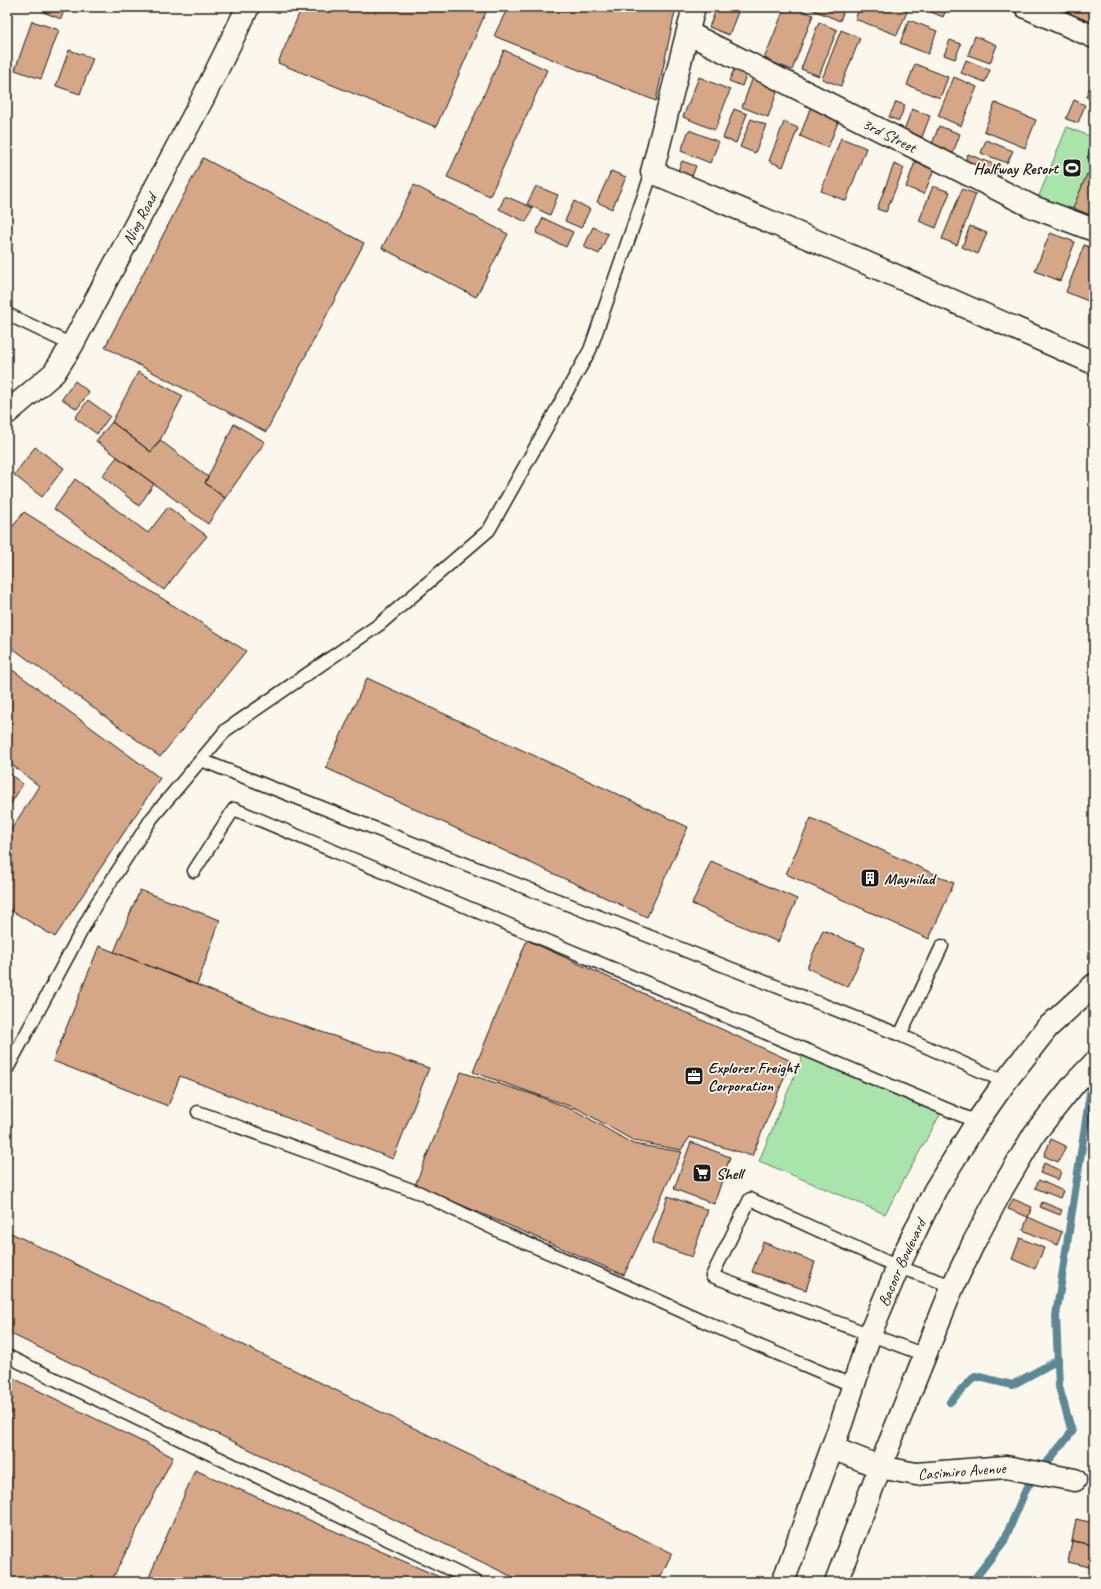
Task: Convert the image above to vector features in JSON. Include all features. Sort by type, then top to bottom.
[{"type":"street","name":"Niog Road","points":[[7,413],[54,373],[72,345],[202,100],[248,7]]},
{"type":"street","points":[[694,7],[652,172],[844,253],[1094,363]]},
{"type":"street","points":[[1026,7],[1094,37]]},
{"type":"street","name":"3rd Street","points":[[688,33],[1033,207],[1094,230]]},
{"type":"street","name":"Bacoor Boulevard","points":[[783,1582],[854,1386],[870,1334],[898,1267],[935,1190],[976,1122],[1005,1082],[1047,1028],[1094,985]]},
{"type":"street","points":[[836,1582],[880,1467],[953,1286],[1002,1189],[1035,1133],[1075,1083],[1094,1063]]},
{"type":"street","name":"Casimiro Avenue","points":[[832,1448],[880,1467],[916,1474],[1006,1467],[1084,1482]]},
{"type":"lane","points":[[7,1069],[95,906],[152,818],[226,730],[380,624],[488,530],[590,350],[652,172]]},
{"type":"lane","points":[[7,314],[72,345]]},
{"type":"lane","points":[[201,760],[900,1035],[1005,1082]]},
{"type":"lane","points":[[194,871],[234,809],[976,1122]]},
{"type":"lane","points":[[900,1035],[942,946]]},
{"type":"lane","points":[[198,1112],[420,1193],[505,1234],[615,1281],[752,1344],[854,1386]]},
{"type":"lane","points":[[925,1354],[712,1276],[750,1199],[898,1267],[953,1286]]},
{"type":"lane","points":[[7,1356],[476,1582]]},
{"type":"green space","name":"Halfway Resort","points":[[1067,127],[1094,138],[1094,220],[1038,198]]},
{"type":"green space","points":[[803,1055],[941,1113],[885,1214],[759,1161]]},
{"type":"building","points":[[44,7],[65,7],[61,19],[43,12]]},
{"type":"building","points":[[302,7],[488,7],[436,127],[278,63]]},
{"type":"building","points":[[508,7],[676,7],[656,101],[494,36]]},
{"type":"building","points":[[717,7],[740,7],[729,35],[709,27]]},
{"type":"building","points":[[785,7],[794,7],[813,15],[792,70],[764,59]]},
{"type":"building","points":[[806,7],[845,7],[840,21]]},
{"type":"building","points":[[860,7],[909,7],[897,35],[855,19]]},
{"type":"building","points":[[919,7],[947,7],[943,17]]},
{"type":"building","points":[[1064,7],[1094,7],[1094,13],[1088,27],[1061,15]]},
{"type":"building","points":[[909,20],[937,31],[928,54],[900,43]]},
{"type":"building","points":[[32,21],[59,30],[41,79],[15,70]]},
{"type":"building","points":[[819,22],[837,30],[819,76],[801,69]]},
{"type":"building","points":[[841,30],[860,38],[841,86],[822,79]]},
{"type":"building","points":[[975,36],[997,45],[990,63],[968,55]]},
{"type":"building","points":[[950,40],[961,44],[955,59],[944,55]]},
{"type":"building","points":[[69,50],[93,58],[80,94],[56,86]]},
{"type":"building","points":[[504,50],[547,70],[490,196],[447,177]]},
{"type":"building","points":[[966,60],[990,70],[985,82],[961,73]]},
{"type":"building","points":[[915,64],[948,77],[940,98],[907,85]]},
{"type":"building","points":[[735,67],[747,72],[742,86],[729,81]]},
{"type":"building","points":[[699,77],[730,90],[715,130],[683,117]]},
{"type":"building","points":[[753,77],[779,87],[768,117],[742,107]]},
{"type":"building","points":[[954,77],[977,87],[961,126],[938,116]]},
{"type":"building","points":[[1094,78],[1094,100],[1086,97]]},
{"type":"building","points":[[1074,100],[1085,105],[1078,123],[1066,119]]},
{"type":"building","points":[[896,102],[905,105],[899,121],[889,117]]},
{"type":"building","points":[[995,103],[1036,120],[1025,148],[984,131]]},
{"type":"building","points":[[811,106],[840,117],[828,148],[800,136]]},
{"type":"building","points":[[734,109],[747,114],[736,143],[723,138]]},
{"type":"building","points":[[912,109],[930,116],[922,137],[904,130]]},
{"type":"building","points":[[751,119],[766,125],[755,153],[740,147]]},
{"type":"building","points":[[784,122],[798,128],[783,167],[769,161]]},
{"type":"building","points":[[939,126],[960,134],[951,158],[930,149]]},
{"type":"building","points":[[689,130],[719,142],[710,163],[681,151]]},
{"type":"building","points":[[841,138],[866,148],[846,201],[821,191]]},
{"type":"building","points":[[986,140],[1013,151],[1007,163],[981,153]]},
{"type":"building","points":[[1092,146],[1094,147],[1094,160],[1087,158]]},
{"type":"building","points":[[968,154],[1003,168],[997,184],[962,170]]},
{"type":"building","points":[[203,158],[364,243],[266,432],[105,347]]},
{"type":"building","points":[[682,161],[696,166],[691,179],[677,173]]},
{"type":"building","points":[[915,162],[934,170],[924,194],[906,187]]},
{"type":"building","points":[[894,164],[904,168],[886,212],[877,209]]},
{"type":"building","points":[[611,171],[626,177],[612,209],[597,202]]},
{"type":"building","points":[[1087,174],[1094,177],[1094,205],[1090,215],[1073,208]]},
{"type":"building","points":[[414,185],[508,234],[476,297],[382,248]]},
{"type":"building","points":[[536,186],[558,195],[550,215],[527,204]]},
{"type":"building","points":[[933,186],[950,192],[936,228],[919,221]]},
{"type":"building","points":[[962,189],[976,194],[957,245],[942,239]]},
{"type":"building","points":[[505,196],[533,208],[526,222],[499,209]]},
{"type":"building","points":[[574,201],[590,209],[581,228],[565,221]]},
{"type":"building","points":[[543,218],[573,232],[566,247],[536,233]]},
{"type":"building","points":[[970,226],[987,233],[978,254],[962,247]]},
{"type":"building","points":[[593,227],[608,234],[599,254],[584,247]]},
{"type":"building","points":[[1050,233],[1075,242],[1060,281],[1035,271]]},
{"type":"building","points":[[1084,245],[1094,249],[1094,284],[1088,301],[1066,292]]},
{"type":"building","points":[[138,372],[183,396],[160,440],[151,452],[112,422]]},
{"type":"building","points":[[75,381],[89,392],[77,409],[62,399]]},
{"type":"building","points":[[88,400],[110,416],[97,434],[75,418]]},
{"type":"building","points":[[112,422],[151,452],[160,440],[208,477],[205,483],[225,498],[208,524],[96,441]]},
{"type":"building","points":[[234,424],[265,442],[225,498],[205,483]]},
{"type":"building","points":[[35,447],[64,468],[42,497],[14,475]]},
{"type":"building","points":[[117,457],[154,484],[139,506],[102,476]]},
{"type":"building","points":[[75,479],[148,533],[168,507],[207,536],[164,590],[54,509]]},
{"type":"building","points":[[24,512],[246,651],[160,757],[7,644],[7,534]]},
{"type":"building","points":[[7,666],[160,778],[55,937],[7,908],[7,836],[39,786],[7,761]]},
{"type":"building","points":[[367,678],[688,827],[647,917],[326,768]]},
{"type":"building","points":[[7,772],[23,784],[7,810]]},
{"type":"building","name":"Maynilad","points":[[811,818],[954,883],[929,939],[786,874]]},
{"type":"building","points":[[711,861],[797,899],[778,942],[692,904]]},
{"type":"building","points":[[140,890],[220,920],[197,985],[114,952]]},
{"type":"building","points":[[823,930],[865,948],[848,987],[807,968]]},
{"type":"building","points":[[527,940],[791,1061],[752,1156],[690,1137],[681,1150],[634,1141],[578,1109],[473,1072]]},
{"type":"building","points":[[99,946],[280,1018],[429,1068],[393,1159],[180,1076],[168,1106],[53,1061]]},
{"type":"building","points":[[461,1072],[535,1095],[576,1111],[633,1144],[682,1152],[624,1275],[415,1185]]},
{"type":"building","points":[[1051,1139],[1066,1146],[1058,1162],[1044,1156]]},
{"type":"building","name":"Shell","points":[[691,1142],[730,1157],[714,1204],[674,1189]]},
{"type":"building","points":[[1044,1163],[1061,1171],[1058,1180],[1040,1173]]},
{"type":"building","points":[[1039,1180],[1063,1191],[1060,1198],[1035,1188]]},
{"type":"building","points":[[668,1196],[708,1210],[692,1257],[652,1243]]},
{"type":"building","points":[[1013,1199],[1032,1207],[1028,1217],[1008,1209]]},
{"type":"building","points":[[1042,1202],[1062,1210],[1060,1215],[1040,1207]]},
{"type":"building","points":[[1028,1217],[1062,1232],[1057,1245],[1023,1230]]},
{"type":"building","points":[[7,1231],[672,1553],[658,1582],[523,1582],[7,1332]]},
{"type":"building","points":[[1020,1238],[1044,1248],[1035,1269],[1012,1259]]},
{"type":"building","points":[[763,1242],[815,1262],[806,1290],[752,1272]]},
{"type":"building","points":[[7,1375],[173,1457],[111,1582],[7,1582]]},
{"type":"building","points":[[195,1470],[451,1582],[147,1582]]},
{"type":"building","points":[[1076,1519],[1094,1523],[1094,1545],[1072,1541]]},
{"type":"building","points":[[1072,1541],[1094,1545],[1094,1568],[1068,1562]]},
{"type":"waterway","points":[[972,1582],[1004,1541],[1027,1487],[1072,1432],[1059,1387],[1056,1316],[1091,1087]]},
{"type":"waterway","points":[[950,1402],[975,1376],[1012,1385],[1058,1360]]},
{"type":"place","name":"Halfway Resort","points":[[1072,168]]},
{"type":"place","name":"Maynilad","points":[[870,878]]},
{"type":"place","name":"Explorer Freight Corporation","points":[[694,1076]]},
{"type":"place","name":"Shell","points":[[702,1173]]}]
